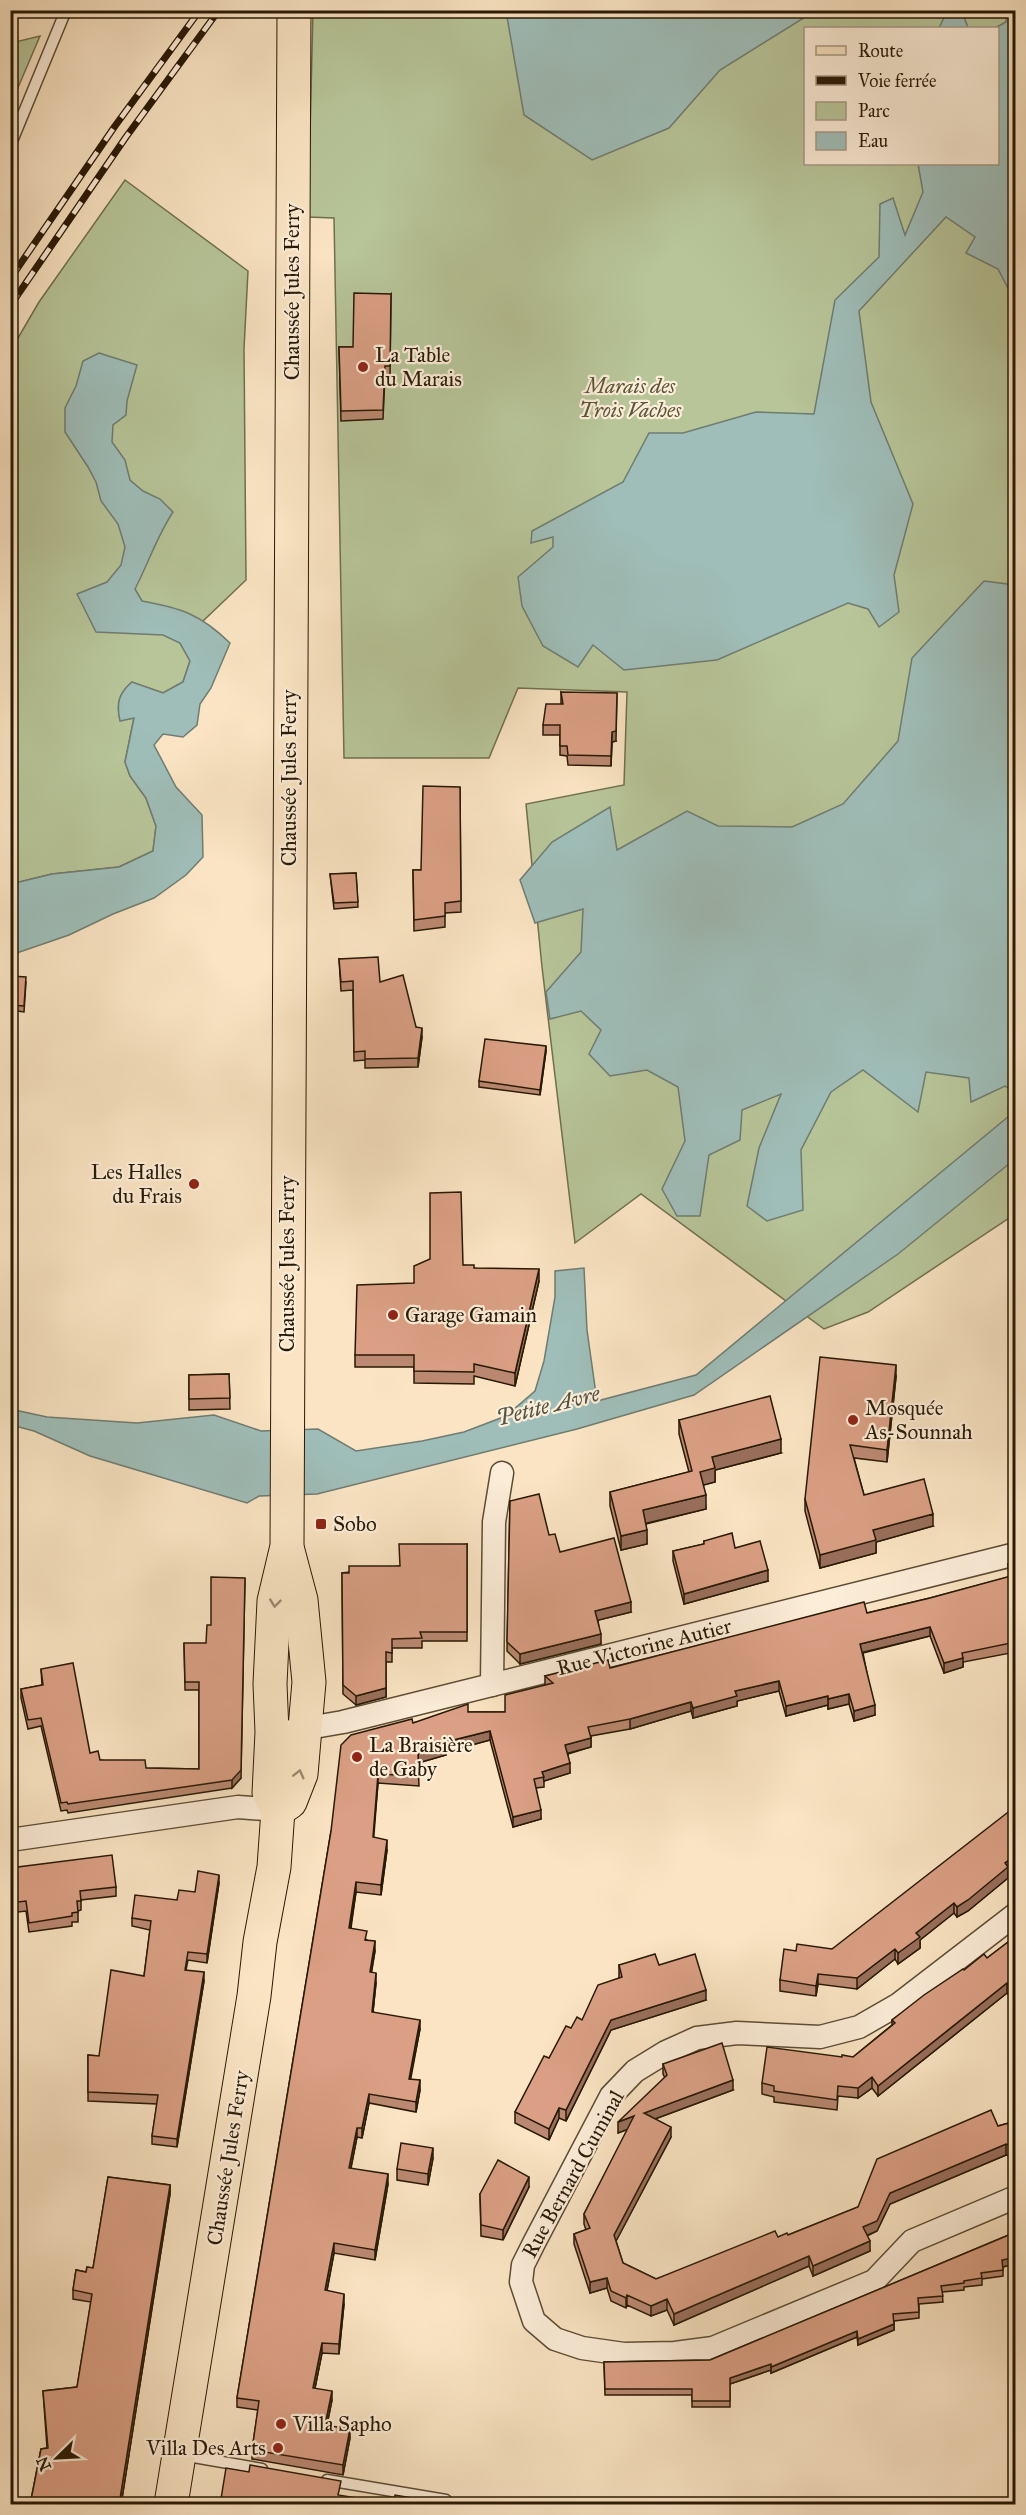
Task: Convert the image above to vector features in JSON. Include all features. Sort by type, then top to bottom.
[{"type":"main road","name":"Chaussée Jules Ferry","points":[[278,1810],[290,1802],[301,1774],[309,1682],[302,1600],[287,1546],[286,1497],[294,10]]},
{"type":"main road","name":"Chaussée Jules Ferry","points":[[171,2505],[254,1996],[260,1942],[273,1874],[278,1810],[269,1793],[272,1732],[270,1684],[274,1601],[287,1546]]},
{"type":"street","points":[[492,1685],[494,1522],[502,1473]]},
{"type":"street","name":"Rue Victorine Autier","points":[[272,1732],[306,1730],[1016,1554]]},
{"type":"street","points":[[10,1840],[238,1807],[278,1810]]},
{"type":"street","name":"Rue Bernard Cuminal","points":[[1016,1914],[899,2004],[859,2027],[820,2037],[736,2033],[697,2038],[666,2052],[635,2071],[611,2096],[534,2243],[524,2265],[521,2282],[534,2321],[555,2339],[582,2348],[624,2354],[675,2353],[713,2348],[874,2281],[912,2241],[1016,2197]]},
{"type":"lane","points":[[10,146],[66,10]]},
{"type":"lane","points":[[179,2455],[274,2471]]},
{"type":"lane","points":[[320,2479],[446,2500]]},
{"type":"green space","name":"Marais des Trois Vaches","points":[[313,11],[1015,11],[1015,1214],[868,1312],[824,1329],[641,1194],[575,1243],[542,967],[526,804],[624,785],[627,692],[518,688],[489,758],[344,758],[334,218],[308,217]]},
{"type":"green space","points":[[40,36],[11,104],[11,43]]},
{"type":"green space","points":[[125,180],[248,271],[244,349],[246,580],[180,643],[190,661],[183,682],[163,693],[132,682],[124,690],[120,699],[118,708],[120,720],[134,718],[125,762],[130,776],[146,798],[156,826],[153,851],[119,867],[52,874],[11,884],[11,350],[39,302]]},
{"type":"water","points":[[506,10],[815,11],[720,70],[669,128],[592,160],[524,115]]},
{"type":"water","points":[[947,11],[962,11],[968,27],[939,27]]},
{"type":"water","points":[[1006,11],[1016,11],[1015,302],[998,269],[966,253],[975,237],[946,217],[859,311],[871,402],[913,504],[894,575],[899,612],[879,627],[868,609],[848,603],[717,660],[624,670],[593,645],[578,667],[543,646],[522,606],[518,577],[553,547],[553,537],[531,543],[532,531],[623,482],[649,433],[683,433],[756,412],[814,414],[835,300],[879,257],[880,204],[893,198],[905,235],[923,192],[918,165],[999,165],[999,27],[997,27],[1006,22]]},
{"type":"water","points":[[99,353],[137,365],[127,401],[126,415],[113,425],[112,442],[125,460],[130,480],[143,491],[160,499],[173,512],[135,589],[142,601],[168,606],[189,614],[209,625],[230,643],[211,688],[200,704],[197,725],[183,737],[163,734],[154,745],[176,787],[202,815],[203,857],[186,875],[154,898],[69,935],[11,955],[11,884],[52,874],[119,867],[153,851],[156,826],[146,798],[130,776],[125,762],[134,718],[120,721],[118,709],[121,694],[132,682],[163,693],[183,682],[190,661],[180,643],[163,635],[96,632],[77,594],[107,582],[121,565],[125,547],[118,524],[101,501],[96,482],[65,432],[65,408],[76,386],[83,361]]},
{"type":"water","points":[[984,581],[1015,585],[1015,1092],[1005,1086],[971,1102],[969,1078],[926,1072],[918,1112],[863,1070],[831,1092],[801,1150],[803,1210],[767,1221],[747,1206],[759,1148],[781,1094],[742,1110],[740,1140],[709,1155],[700,1216],[677,1216],[662,1189],[685,1141],[678,1087],[647,1070],[610,1076],[589,1054],[601,1030],[581,1011],[550,1019],[546,992],[581,952],[583,909],[535,923],[520,880],[552,842],[610,807],[617,850],[687,811],[718,826],[792,827],[843,804],[898,741],[912,658]]},
{"type":"water","name":"Petite Avre","points":[[1008,1107],[1015,1107],[1015,1159],[898,1254],[694,1395],[577,1429],[317,1494],[259,1496],[247,1503],[90,1456],[34,1431],[11,1425],[10,1409],[47,1417],[137,1423],[214,1415],[261,1431],[318,1429],[356,1451],[464,1432],[506,1416],[535,1391],[544,1361],[555,1297],[555,1271],[584,1268],[587,1330],[597,1401],[696,1375],[1009,1116]]},
{"type":"building","points":[[354,293],[391,294],[390,366],[385,366],[383,410],[341,411],[339,347],[353,347]]},
{"type":"building","points":[[561,692],[617,693],[616,731],[612,732],[611,756],[568,755],[567,746],[560,746],[560,725],[543,725],[546,704],[563,704]]},
{"type":"building","points":[[423,786],[460,787],[461,901],[445,903],[445,916],[414,920],[413,870],[421,870]]},
{"type":"building","points":[[356,873],[358,902],[334,903],[330,874]]},
{"type":"building","points":[[378,957],[380,982],[403,975],[416,1027],[422,1028],[418,1058],[365,1059],[365,1051],[354,1052],[353,981],[341,982],[339,959]]},
{"type":"building","points":[[10,976],[26,977],[24,1006],[10,1005]]},
{"type":"building","points":[[485,1039],[546,1046],[540,1090],[479,1081]]},
{"type":"building","points":[[461,1192],[463,1265],[474,1265],[474,1268],[539,1269],[515,1373],[474,1364],[474,1372],[414,1371],[414,1355],[355,1355],[357,1285],[414,1283],[414,1266],[430,1259],[430,1193]]},
{"type":"building","points":[[820,1357],[896,1365],[887,1450],[850,1445],[864,1495],[924,1479],[933,1514],[873,1530],[876,1540],[820,1555],[805,1499]]},
{"type":"building","points":[[229,1374],[230,1398],[189,1399],[189,1375]]},
{"type":"building","points":[[770,1396],[781,1439],[712,1457],[715,1468],[700,1472],[706,1495],[643,1510],[647,1530],[621,1536],[610,1492],[692,1471],[679,1420]]},
{"type":"building","points":[[539,1494],[549,1535],[555,1534],[560,1552],[614,1538],[631,1602],[595,1611],[601,1634],[520,1654],[507,1642],[510,1501]]},
{"type":"building","points":[[732,1533],[735,1548],[760,1541],[768,1570],[684,1594],[673,1551],[704,1544],[704,1541]]},
{"type":"building","points":[[399,1544],[467,1544],[467,1632],[420,1632],[422,1638],[392,1639],[392,1653],[386,1652],[386,1688],[356,1696],[343,1685],[342,1573],[349,1573],[349,1566],[400,1566]]},
{"type":"building","points":[[1016,1562],[1016,1642],[962,1653],[963,1658],[944,1663],[930,1627],[860,1644],[875,1705],[854,1711],[849,1694],[828,1699],[828,1696],[786,1706],[779,1681],[735,1691],[737,1696],[693,1708],[691,1702],[630,1719],[588,1727],[591,1738],[565,1745],[570,1763],[542,1772],[544,1777],[534,1779],[541,1810],[513,1817],[490,1731],[445,1742],[446,1746],[418,1753],[419,1776],[378,1774],[373,1837],[387,1840],[381,1885],[356,1882],[349,1928],[367,1931],[365,1940],[375,1941],[370,1972],[376,1973],[372,2012],[420,2020],[409,2079],[420,2080],[416,2102],[369,2094],[362,2128],[357,2128],[349,2168],[388,2174],[375,2250],[334,2243],[325,2290],[344,2294],[339,2344],[322,2343],[313,2388],[332,2391],[325,2425],[350,2429],[343,2465],[252,2450],[259,2401],[237,2398],[331,1831],[341,1745],[351,1735],[412,1719],[413,1723],[468,1704],[468,1712],[505,1712],[505,1695],[553,1683],[545,1676],[608,1660],[610,1668],[864,1602],[867,1613],[930,1598],[1011,1576],[1008,1564]]},
{"type":"building","points":[[211,1577],[245,1578],[241,1770],[232,1780],[68,1804],[67,1802],[61,1803],[41,1718],[28,1720],[21,1689],[43,1685],[41,1669],[73,1663],[90,1753],[98,1751],[100,1760],[145,1760],[146,1768],[199,1769],[199,1682],[185,1682],[184,1643],[206,1643],[207,1625],[211,1625]]},
{"type":"building","points":[[1016,1806],[1016,1855],[1005,1863],[1008,1867],[968,1900],[957,1907],[954,1903],[916,1933],[920,1937],[898,1953],[895,1949],[857,1978],[818,1974],[816,1986],[780,1980],[784,1949],[796,1951],[797,1944],[832,1949]]},
{"type":"building","points":[[112,1855],[116,1887],[80,1891],[81,1901],[77,1901],[78,1912],[72,1913],[72,1916],[29,1923],[26,1901],[10,1903],[10,1868]]},
{"type":"building","points":[[198,1871],[219,1875],[207,1954],[188,1952],[185,1970],[204,1972],[177,2139],[152,2136],[158,2095],[88,2092],[88,2055],[99,2056],[111,1970],[144,1976],[151,1921],[132,1918],[135,1895],[177,1900],[179,1890],[195,1892]]},
{"type":"building","points":[[1016,1936],[1016,1984],[1011,1987],[1007,1983],[878,2086],[872,2077],[858,2088],[838,2086],[837,2100],[774,2091],[774,2086],[762,2083],[767,2047],[853,2057],[895,2023],[892,2020],[924,1995],[964,1970],[984,1954],[987,1958]]},
{"type":"building","points":[[655,1954],[659,1965],[695,1954],[706,1990],[611,2020],[566,2110],[559,2108],[549,2129],[515,2112],[544,2056],[549,2058],[566,2026],[571,2028],[577,2017],[582,2020],[598,1985],[622,1977],[619,1965]]},
{"type":"building","points":[[722,2043],[733,2080],[644,2113],[671,2127],[614,2235],[623,2263],[656,2279],[775,2231],[778,2237],[787,2233],[788,2235],[858,2207],[877,2159],[991,2110],[998,2126],[1016,2121],[1016,2148],[1006,2144],[890,2193],[877,2221],[863,2227],[870,2241],[813,2266],[809,2256],[674,2314],[667,2299],[651,2306],[627,2295],[626,2298],[611,2291],[607,2278],[590,2282],[574,2234],[590,2228],[584,2214],[634,2116],[618,2122],[667,2075],[663,2064]]},
{"type":"building","points":[[401,2143],[433,2148],[428,2174],[397,2169]]},
{"type":"building","points":[[498,2160],[529,2177],[503,2230],[481,2225],[480,2194]]},
{"type":"building","points":[[108,2177],[170,2185],[119,2505],[30,2505],[41,2449],[48,2448],[43,2391],[77,2387],[92,2294],[73,2290],[76,2270],[86,2272],[87,2267],[93,2268]]},
{"type":"building","points":[[1016,2232],[1016,2257],[1002,2260],[1003,2270],[981,2273],[982,2278],[964,2281],[964,2283],[941,2286],[943,2296],[918,2298],[919,2312],[893,2314],[894,2324],[858,2339],[857,2331],[771,2367],[771,2364],[730,2378],[730,2401],[692,2401],[692,2389],[605,2389],[604,2362],[710,2360]]},
{"type":"building","points":[[250,2465],[341,2481],[338,2495],[394,2504],[395,2495],[430,2501],[430,2505],[220,2505],[226,2468],[249,2472]]},
{"type":"railway","points":[[10,279],[115,126],[200,10]]},
{"type":"railway","points":[[10,306],[126,137],[219,10]]},
{"type":"place","name":"La Table du Marais","points":[[363,367]]},
{"type":"place","name":"Les Halles du Frais","points":[[194,1184]]},
{"type":"place","name":"Garage Gamain","points":[[393,1315]]},
{"type":"place","name":"Mosquée As-Sounnah","points":[[853,1420]]},
{"type":"place","name":"Sobo","points":[[321,1524]]},
{"type":"place","name":"La Braisière de Gaby","points":[[357,1757]]},
{"type":"place","name":"Villa Sapho","points":[[281,2424]]},
{"type":"place","name":"Villa Des Arts","points":[[278,2448]]}]
